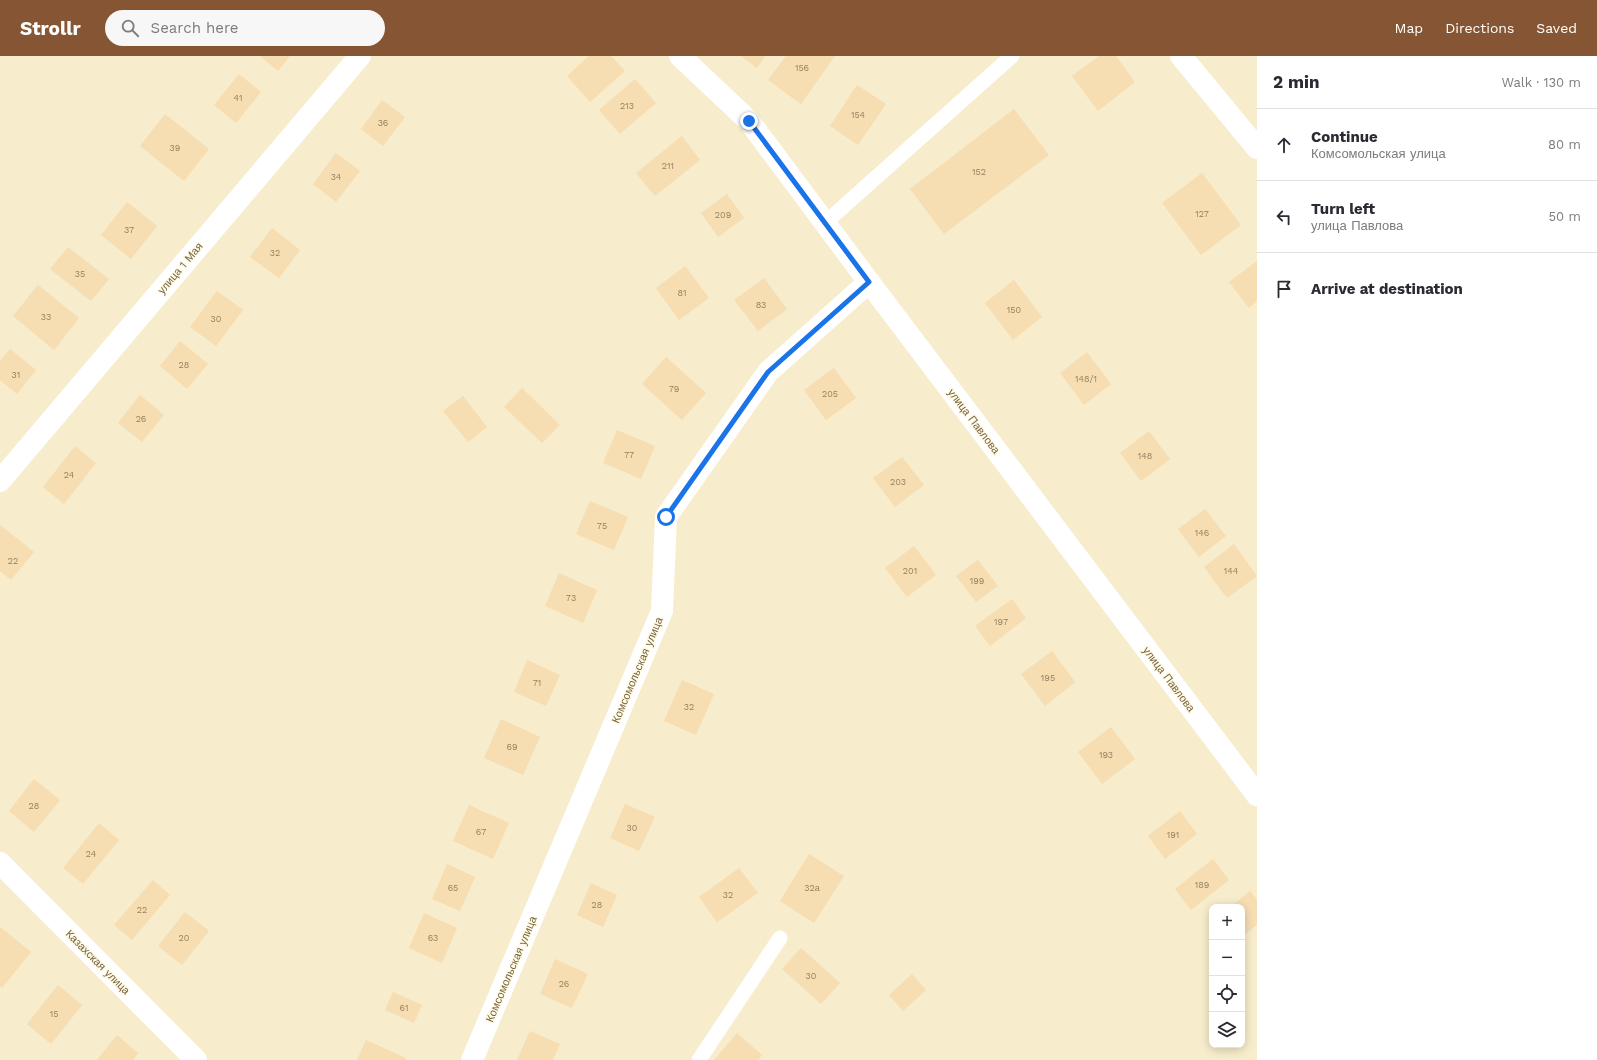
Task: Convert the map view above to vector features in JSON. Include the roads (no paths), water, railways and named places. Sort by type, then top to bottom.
[{"type":"street","name":"улица 1 Мая","points":[[0,480],[360,56]]},
{"type":"street","name":"улица Павлова","points":[[680,56],[749,121],[1257,795]]},
{"type":"street","points":[[1180,56],[1257,148]]},
{"type":"street","name":"Комсомольская улица","points":[[472,1060],[662,611],[666,517],[768,372],[869,282]]},
{"type":"street","name":"Казахская улица","points":[[0,863],[196,1060]]},
{"type":"lane","points":[[825,223],[1012,56]]},
{"type":"lane","points":[[699,1060],[780,938]]}]
